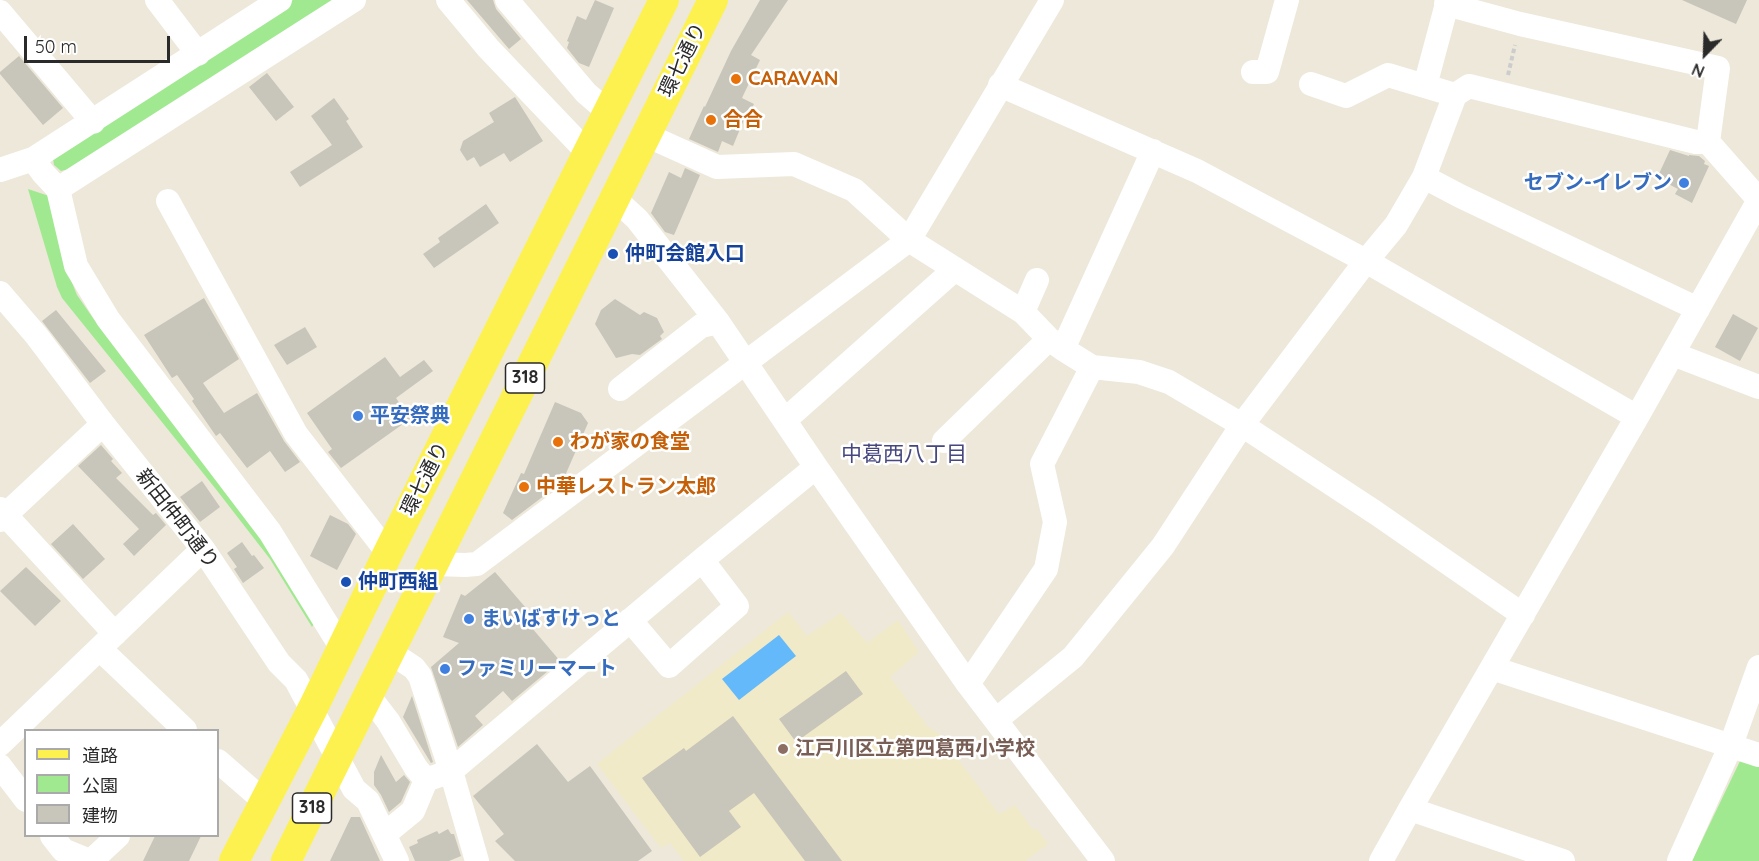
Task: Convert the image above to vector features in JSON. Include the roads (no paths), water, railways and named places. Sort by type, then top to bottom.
[{"type":"main road","name":"環七通り","points":[[234,861],[313,708],[341,647],[664,0]]},
{"type":"main road","name":"環七通り","points":[[286,861],[713,0]]},
{"type":"street","points":[[158,0],[198,54]]},
{"type":"street","points":[[0,170],[33,159],[280,0]]},
{"type":"street","points":[[58,189],[354,0]]},
{"type":"street","points":[[448,0],[488,48],[588,153]]},
{"type":"street","points":[[507,0],[586,93],[608,112]]},
{"type":"street","points":[[434,564],[477,564],[909,240],[1052,0]]},
{"type":"street","points":[[1253,72],[1267,72],[1287,0]]},
{"type":"street","points":[[1425,86],[1447,2],[1520,24],[1718,68],[1708,142]]},
{"type":"street","points":[[0,12],[93,122]]},
{"type":"street","points":[[1311,84],[1346,96],[1388,75],[1455,95]]},
{"type":"street","points":[[1000,85],[1197,171],[1366,261],[1637,417]]},
{"type":"street","points":[[996,720],[1073,657],[1163,546],[1242,425],[1366,261],[1396,225],[1424,177],[1455,95],[1469,86],[1696,142],[1708,142],[1759,200],[1637,417],[1381,861]]},
{"type":"street","points":[[646,135],[717,167],[794,164],[854,190],[909,240],[1023,312],[1056,344],[1092,367],[1139,372],[1169,382],[1242,425],[1377,513],[1523,615]]},
{"type":"street","points":[[944,441],[1056,344],[1153,151]]},
{"type":"street","points":[[33,159],[58,189],[76,266],[108,319],[270,531],[341,647]]},
{"type":"street","points":[[1424,177],[1698,309]]},
{"type":"street","points":[[614,198],[637,219],[718,322],[968,684],[1099,860]]},
{"type":"street","points":[[168,201],[296,434],[388,553]]},
{"type":"street","points":[[785,420],[954,270]]},
{"type":"street","points":[[1023,312],[1037,280]]},
{"type":"street","name":"新田仲町通り","points":[[0,293],[36,335],[103,424],[203,549],[279,663],[296,680],[313,708],[354,789],[368,801],[397,861]]},
{"type":"street","points":[[620,389],[701,326],[718,322]]},
{"type":"street","points":[[1673,354],[1759,387]]},
{"type":"street","points":[[968,684],[1046,569],[1055,522],[1042,464],[1092,367]]},
{"type":"street","points":[[103,424],[2,515],[107,642],[184,729]]},
{"type":"street","points":[[385,834],[413,811],[426,780],[452,771],[816,467]]},
{"type":"street","points":[[0,744],[203,549]]},
{"type":"street","points":[[630,620],[669,666],[737,606],[702,560]]},
{"type":"street","points":[[390,652],[414,668],[420,676],[452,771],[477,861]]},
{"type":"street","points":[[1492,668],[1759,755]]},
{"type":"street","points":[[1679,861],[1731,745],[1759,668]]},
{"type":"street","points":[[368,695],[388,721],[416,768],[426,780]]},
{"type":"street","points":[[219,762],[264,801]]},
{"type":"street","points":[[0,766],[24,797]]},
{"type":"street","points":[[1410,809],[1563,861]]},
{"type":"street","points":[[51,846],[90,861],[117,837]]},
{"type":"water","points":[[779,635],[796,656],[739,700],[722,679]]},
{"type":"place","name":"CARAVAN","points":[[736,79]]},
{"type":"place","name":"合合","points":[[711,120]]},
{"type":"place","name":"セブン-イレブン","points":[[1684,183]]},
{"type":"place","name":"仲町会館入口","points":[[613,254]]},
{"type":"place","name":"平安祭典","points":[[358,416]]},
{"type":"place","name":"わが家の食堂","points":[[558,442]]},
{"type":"place","name":"中華レストラン太郎","points":[[524,487]]},
{"type":"place","name":"仲町西組","points":[[346,582]]},
{"type":"place","name":"まいばすけっと","points":[[469,619]]},
{"type":"place","name":"ファミリーマート","points":[[445,669]]},
{"type":"place","name":"江戸川区立第四葛西小学校","points":[[783,749]]},
{"type":"district","name":"中葛西八丁目","points":[[904,455]]}]
